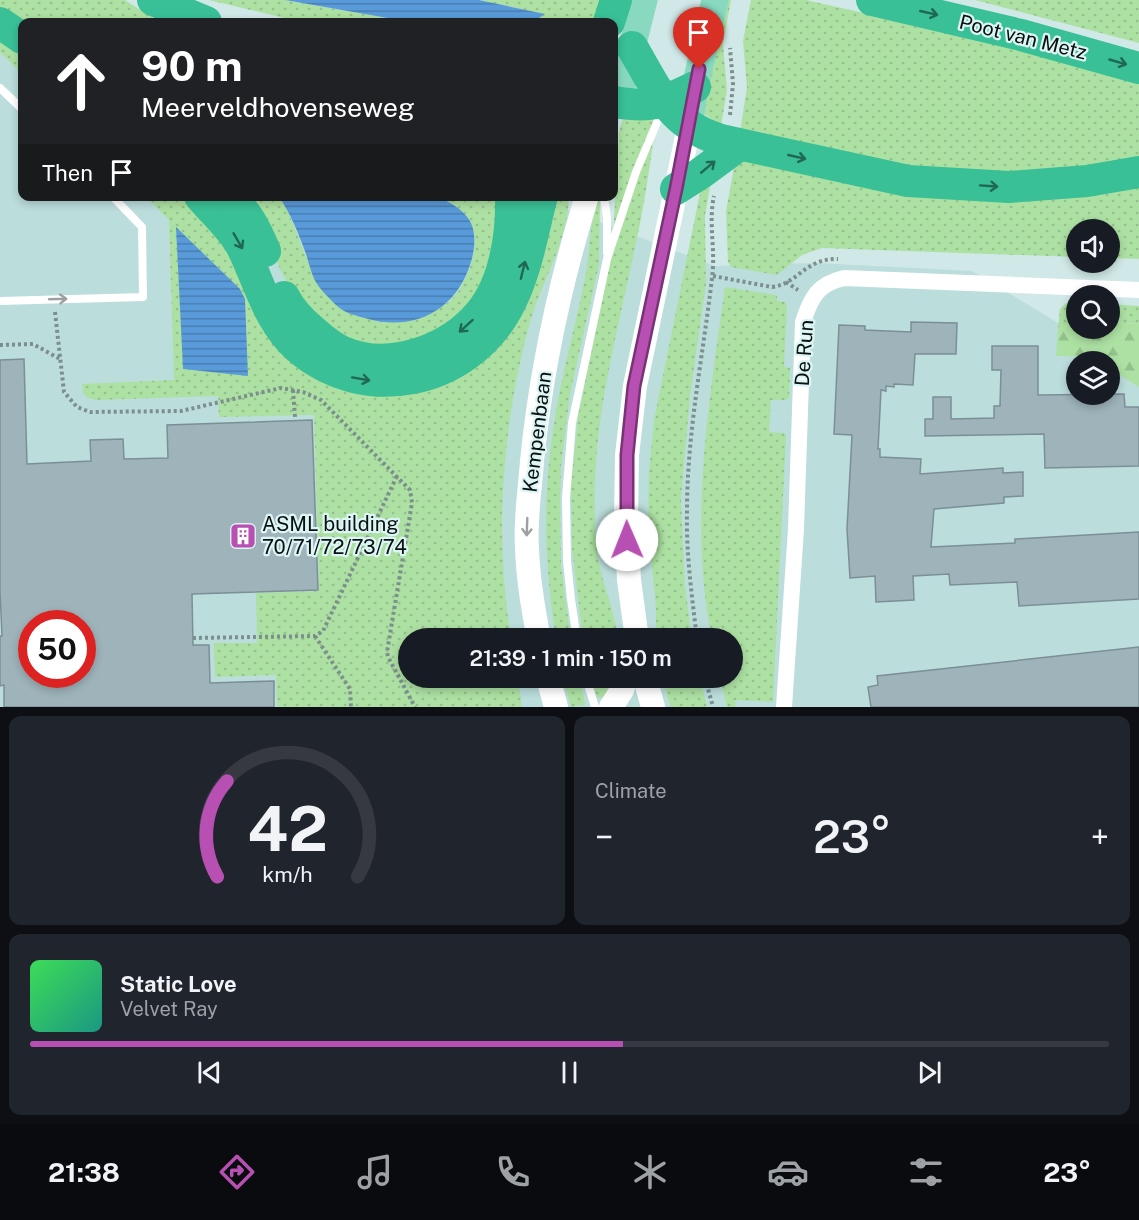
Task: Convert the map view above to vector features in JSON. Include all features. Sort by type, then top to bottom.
[{"type":"highway","points":[[153,0],[196,18]]},
{"type":"highway","points":[[610,18],[616,0]]},
{"type":"highway","name":"Poot van Metz","points":[[872,0],[1021,35],[1139,68]]},
{"type":"highway","points":[[0,23],[18,35]]},
{"type":"highway","points":[[632,46],[655,86],[678,118],[689,127],[710,138],[908,181],[1009,187],[1087,181],[1139,172]]},
{"type":"highway","points":[[618,107],[643,106],[666,101],[695,87]]},
{"type":"highway","points":[[676,189],[740,144]]},
{"type":"highway","points":[[205,201],[231,230],[241,247],[266,306],[296,347],[333,372],[357,379],[376,381],[401,381],[442,369],[468,355],[489,334],[507,309],[519,283],[541,201]]},
{"type":"highway","points":[[235,201],[249,217],[258,233],[286,300],[300,320],[320,338],[343,352],[367,358],[383,358],[405,357],[434,348],[461,332],[480,313],[492,296],[500,273],[509,233],[511,201]]},
{"type":"main road","points":[[618,96],[644,0]]},
{"type":"main road","points":[[635,628],[628,580],[626,521],[627,455],[634,386],[715,0]]},
{"type":"main road","name":"Kempenbaan","points":[[537,628],[532,607],[527,547],[528,505],[544,370],[585,201]]},
{"type":"main road","points":[[551,688],[556,707]]},
{"type":"main road","points":[[610,707],[623,688]]},
{"type":"main road","points":[[648,688],[653,707]]},
{"type":"street","name":"De Run","points":[[784,707],[797,517],[803,322],[807,310],[820,289],[830,281],[844,278],[1139,290]]},
{"type":"lane","points":[[0,88],[18,105]]},
{"type":"lane","points":[[607,259],[636,172],[666,101]]},
{"type":"lane","points":[[0,301],[144,297],[142,227],[117,201]]},
{"type":"lane","points":[[605,201],[607,259]]},
{"type":"lane","name":"Kempenbaan","points":[[575,628],[567,561],[566,498],[572,423],[607,259]]},
{"type":"lane","points":[[589,688],[595,707]]},
{"type":"path","points":[[696,628],[691,594],[687,511],[692,430],[713,276]]},
{"type":"path","points":[[54,300],[64,392],[77,407],[90,412],[181,411],[281,388],[303,392],[321,400],[410,490],[412,503],[387,652],[414,707]]},
{"type":"path","points":[[0,345],[33,344],[61,359]]},
{"type":"path","points":[[293,390],[295,417]]},
{"type":"path","points":[[193,638],[315,636],[323,631],[397,476]]},
{"type":"path","points":[[315,636],[350,690],[351,707]]},
{"type":"path","points":[[708,688],[713,707]]},
{"type":"shaded area","points":[[0,0],[18,18],[18,201],[544,201],[715,266],[816,263],[972,271],[1066,328],[1066,339],[1084,339],[1104,351],[1066,351],[1066,405],[1120,405],[1120,361],[1139,372],[1139,707],[0,707]]},
{"type":"green space","points":[[0,0],[125,0],[153,18],[18,19],[0,9]]},
{"type":"green space","points":[[209,0],[285,0],[387,18],[284,18]]},
{"type":"green space","points":[[479,0],[604,0],[599,18],[538,18],[544,14]]},
{"type":"green space","points":[[727,0],[731,0],[723,44],[727,90],[721,126],[704,114]]},
{"type":"green space","points":[[751,0],[806,0],[1018,48],[1139,82],[1139,159],[1010,175],[910,169],[740,132],[747,87],[743,41]]},
{"type":"green space","points":[[975,0],[1139,0],[1139,43]]},
{"type":"green space","points":[[0,38],[18,49],[18,70],[0,52]]},
{"type":"green space","points":[[651,116],[656,121],[644,203],[613,349],[597,447],[595,528],[600,568],[616,628],[582,628],[572,548],[571,487],[578,415],[612,253],[615,201],[618,201],[619,132],[623,118]]},
{"type":"green space","points":[[742,160],[1139,183],[1139,259],[1120,258],[1120,219],[1066,219],[1066,257],[822,248],[802,255],[777,275],[731,267],[728,262],[726,211],[735,162]]},
{"type":"green space","points":[[711,181],[705,216],[706,283],[690,396],[681,499],[685,587],[691,628],[656,628],[648,527],[649,472],[654,420],[700,193],[704,184]]},
{"type":"green space","points":[[150,201],[194,201],[244,267],[409,389],[547,201],[569,201],[568,213],[559,245],[530,322],[520,361],[507,440],[502,520],[510,628],[398,628],[398,688],[519,688],[522,707],[277,707],[276,675],[215,677],[214,643],[257,643],[256,593],[319,591],[314,415],[219,417],[218,396],[95,400],[83,393],[82,384],[174,380],[169,220]]},
{"type":"green space","points":[[238,201],[282,201],[317,284],[377,321],[416,320],[450,301],[460,289],[470,268],[475,238],[469,219],[456,206],[447,201],[502,202],[481,298],[411,348],[343,342],[293,295],[270,248]]},
{"type":"green space","points":[[597,201],[600,201],[599,265],[570,394],[561,466],[561,566],[569,628],[555,628],[547,561],[547,482],[559,393],[586,273],[593,218]]},
{"type":"green space","points":[[725,287],[777,295],[777,301],[785,302],[787,306],[784,367],[790,368],[789,398],[771,400],[769,432],[784,433],[786,436],[773,702],[735,700],[736,707],[727,707],[722,688],[743,688],[743,628],[710,628],[705,595],[701,507],[713,374]]},
{"type":"green space","points":[[1066,303],[1066,326],[1058,327],[1060,309]]},
{"type":"green space","points":[[1120,305],[1139,306],[1139,324],[1120,323]]},
{"type":"green space","points":[[1120,323],[1139,324],[1139,387],[1120,375],[1120,351],[1066,351],[1066,356],[1056,356],[1058,327],[1066,326],[1066,339],[1120,339]]},
{"type":"green space","points":[[566,688],[582,688],[584,705],[571,707]]},
{"type":"green space","points":[[594,688],[609,688],[605,697],[599,698]]},
{"type":"green space","points":[[664,688],[702,688],[707,707],[671,707]]},
{"type":"water","points":[[285,0],[479,0],[545,14],[539,18],[387,18]]},
{"type":"water","points":[[281,201],[447,201],[462,211],[473,228],[471,262],[456,293],[432,313],[402,322],[368,319],[339,308],[317,284]]},
{"type":"water","points":[[176,227],[240,289],[245,299],[248,376],[183,369]]},
{"type":"building","points":[[911,322],[957,323],[956,354],[915,354],[913,385],[894,384],[894,387],[886,386],[886,391],[881,390],[878,449],[880,449],[880,457],[921,459],[920,474],[1003,468],[1003,473],[1023,472],[1023,496],[1004,497],[1004,503],[934,509],[931,547],[1015,543],[1015,539],[1139,532],[1139,599],[1019,606],[1017,582],[950,585],[949,574],[913,576],[914,600],[876,602],[875,576],[850,578],[847,529],[852,435],[834,434],[839,325],[865,326],[865,330],[911,332]]},
{"type":"building","points":[[992,346],[1038,346],[1038,395],[1066,395],[1066,405],[1120,405],[1120,394],[1124,394],[1125,407],[1139,407],[1139,466],[1045,468],[1044,434],[925,436],[925,419],[933,419],[933,397],[951,397],[951,419],[994,418],[994,406],[1000,406],[1001,370],[992,370]]},
{"type":"building","name":"ASML building 70/71/72/73/74","points":[[24,359],[27,464],[91,461],[90,440],[123,439],[124,459],[168,458],[167,425],[312,420],[318,590],[192,594],[193,645],[209,645],[210,683],[274,681],[274,707],[4,707],[4,685],[0,686],[0,636],[2,636],[0,360]]},
{"type":"building","points":[[1139,647],[1139,707],[871,707],[868,687],[878,685],[877,676]]},
{"type":"place","name":"ASML building 70/71/72/73/74","points":[[243,536]]},
{"type":"route","points":[[627,540],[627,455],[634,386],[689,127],[699,69]]}]
